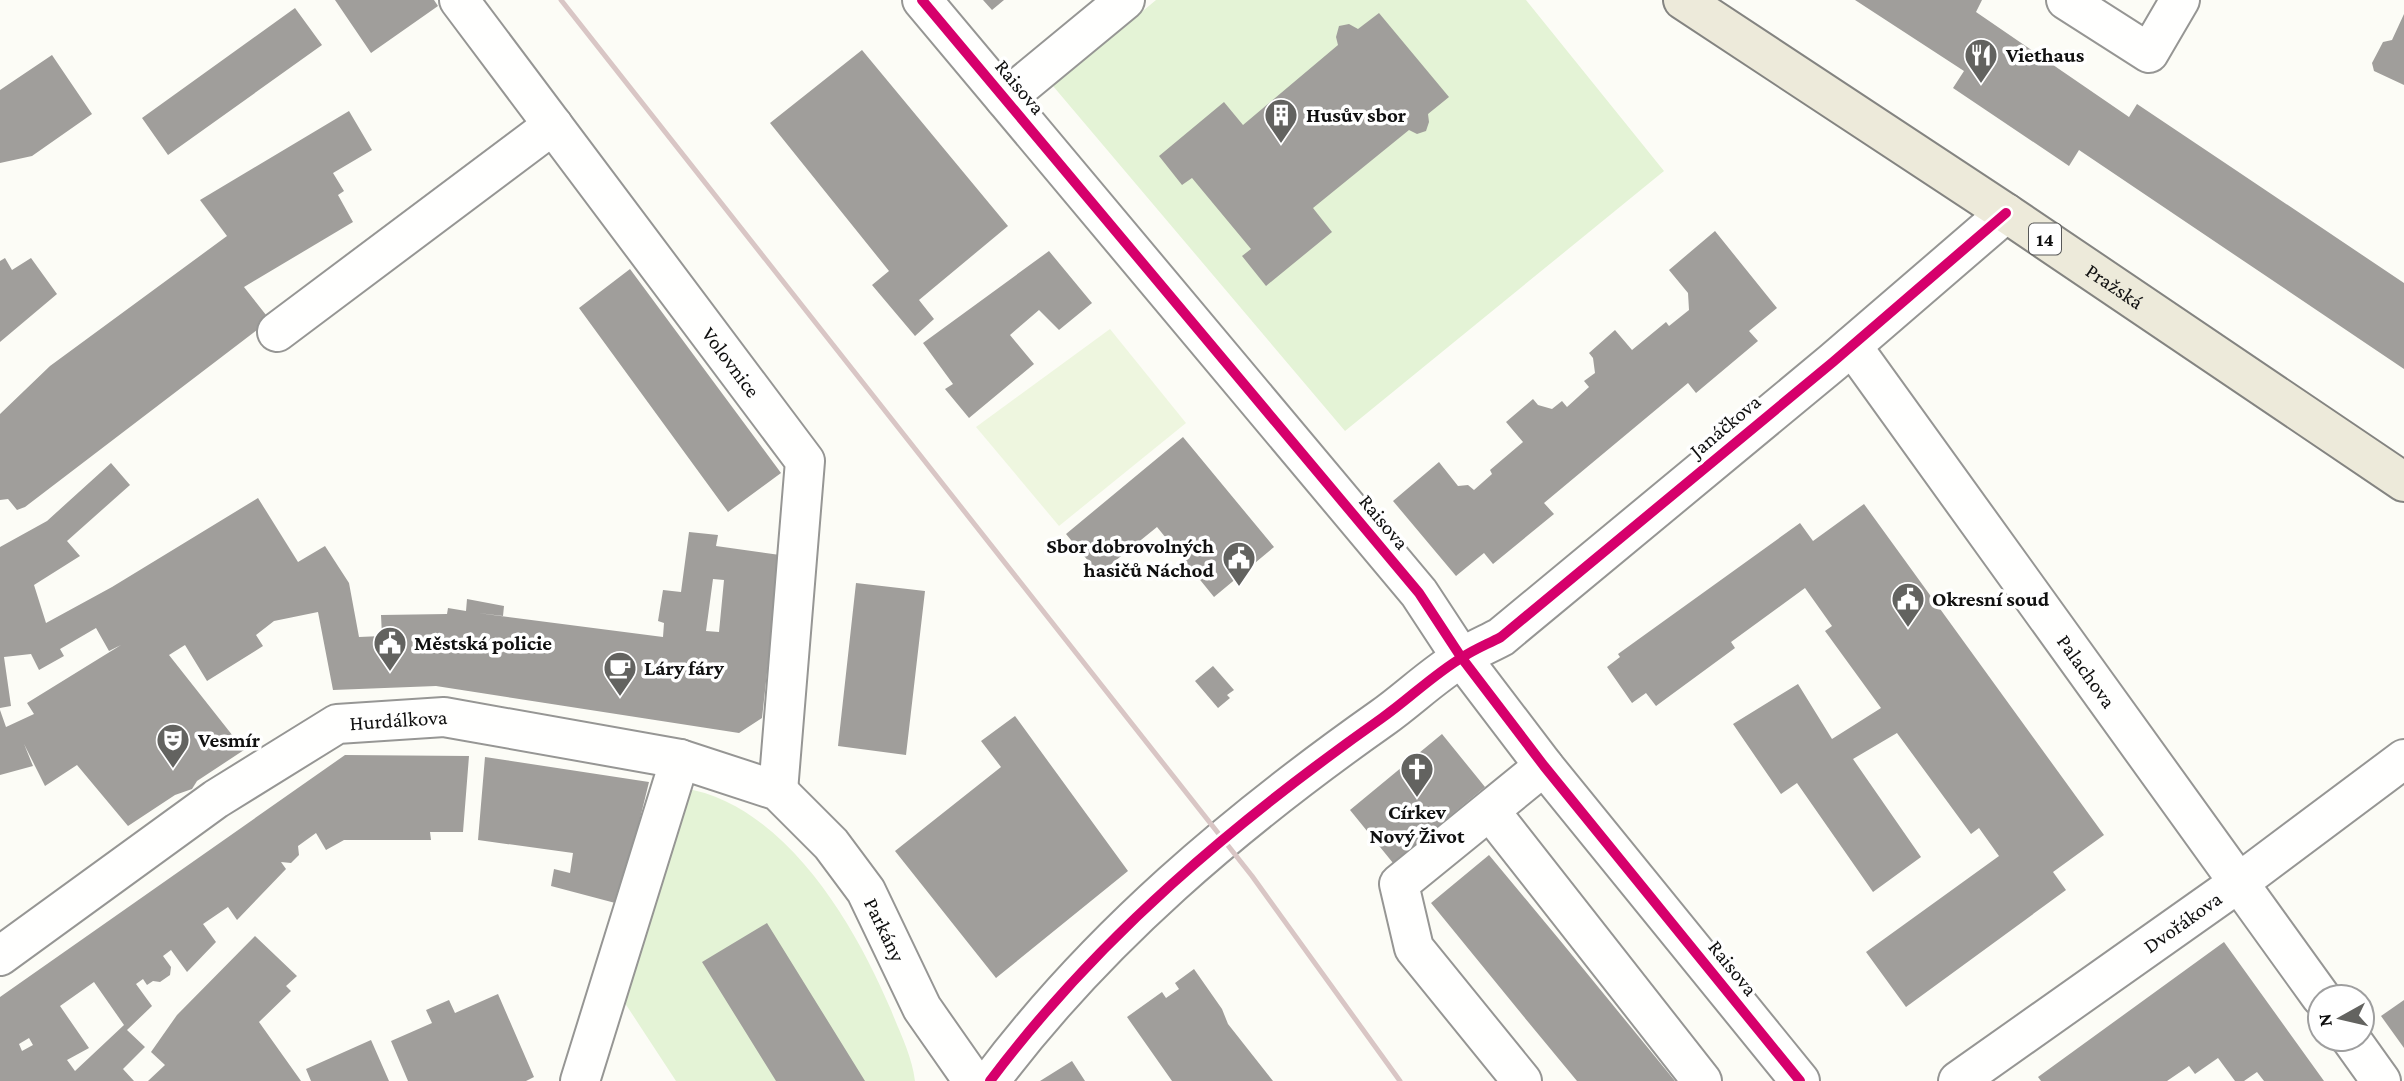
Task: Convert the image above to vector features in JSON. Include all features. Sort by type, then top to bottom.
[{"type":"main road","name":"Pražská","points":[[1683,0],[2006,213],[2404,482]]},
{"type":"street","name":"Volovnice","points":[[459,0],[805,461],[778,791]]},
{"type":"street","name":"Raisova","points":[[922,0],[1419,593],[1461,657],[1544,766],[1800,1081]]},
{"type":"street","points":[[1005,99],[1125,0]]},
{"type":"street","points":[[2066,0],[2149,53],[2180,0]]},
{"type":"street","points":[[277,332],[553,125]]},
{"type":"street","name":"Janáčkova","points":[[990,1081],[1031,1026],[1068,984],[1180,876],[1304,774],[1412,697],[1461,657],[1501,638],[1852,346],[2006,213]]},
{"type":"street","name":"Palachova","points":[[1852,346],[2065,646],[2241,881],[2311,983]]},
{"type":"street","name":"Hurdálkova","points":[[0,957],[216,799],[337,724],[444,717],[680,759],[778,791]]},
{"type":"street","points":[[580,1081],[680,759]]},
{"type":"street","name":"Dvořákova","points":[[1958,1081],[2241,881],[2404,759]]},
{"type":"street","points":[[1522,1081],[1414,948],[1399,884],[1544,766]]},
{"type":"street","name":"Parkány","points":[[778,791],[831,844],[866,891],[922,1008],[973,1081]]},
{"type":"street","points":[[1490,811],[1702,1081]]},
{"type":"street","points":[[2361,1053],[2381,1081]]},
{"type":"green space","points":[[1156,0],[1526,0],[1664,171],[1345,431],[1053,86]]},
{"type":"green space","points":[[1110,329],[1186,423],[1059,526],[976,427]]},
{"type":"green space","points":[[683,788],[720,799],[753,817],[784,843],[812,873],[858,942],[876,977],[905,1045],[915,1081],[676,1081],[617,991]]},
{"type":"building","points":[[335,0],[434,0],[438,6],[371,53]]},
{"type":"building","points":[[983,0],[1004,0],[992,10]]},
{"type":"building","points":[[1855,0],[1982,0],[1976,12],[2129,117],[2137,104],[2404,283],[2404,369],[2079,150],[2069,166],[1953,88],[1964,71]]},
{"type":"building","points":[[295,8],[322,45],[168,155],[142,118]]},
{"type":"building","name":"Husův sbor","points":[[1379,13],[1449,97],[1428,114],[1426,131],[1417,134],[1409,130],[1313,208],[1332,232],[1266,286],[1242,256],[1251,249],[1192,178],[1182,185],[1159,156],[1224,102],[1243,125],[1338,45],[1336,37],[1339,26],[1349,24],[1358,29]]},
{"type":"building","points":[[2404,14],[2404,85],[2374,71],[2372,63],[2383,42],[2392,40]]},
{"type":"building","points":[[862,50],[1008,226],[919,300],[934,319],[915,336],[872,285],[889,271],[770,123]]},
{"type":"building","points":[[52,55],[92,114],[32,156],[0,163],[0,90]]},
{"type":"building","points":[[349,111],[372,150],[333,173],[344,191],[338,195],[353,222],[244,287],[270,320],[25,507],[17,510],[8,499],[0,500],[0,414],[50,366],[227,236],[200,200]]},
{"type":"building","points":[[1715,231],[1777,308],[1749,331],[1758,341],[1696,393],[1688,383],[1544,503],[1554,514],[1493,564],[1484,553],[1456,576],[1393,501],[1439,462],[1458,486],[1468,485],[1474,490],[1492,474],[1490,470],[1523,442],[1506,422],[1533,399],[1538,405],[1552,409],[1562,401],[1567,407],[1589,387],[1584,381],[1595,373],[1593,358],[1589,353],[1615,330],[1632,350],[1666,322],[1669,326],[1689,310],[1688,293],[1669,270]]},
{"type":"building","points":[[1049,251],[1092,303],[1059,330],[1039,310],[1010,335],[1034,364],[969,418],[945,389],[953,384],[923,343]]},
{"type":"building","points":[[5,258],[12,270],[31,258],[57,294],[0,342],[0,261]]},
{"type":"building","points":[[630,269],[781,473],[728,512],[579,308]]},
{"type":"building","points":[[1183,437],[1274,547],[1214,597],[1157,527],[1099,574],[1066,534]]},
{"type":"building","points":[[111,463],[130,485],[67,541],[80,556],[34,585],[46,623],[112,587],[258,498],[298,562],[325,546],[349,583],[359,637],[382,636],[381,615],[447,614],[448,608],[466,611],[467,599],[504,606],[503,616],[478,613],[663,637],[664,623],[658,621],[663,590],[681,592],[689,532],[718,535],[716,546],[780,555],[762,718],[739,733],[436,686],[333,690],[318,612],[274,621],[256,635],[263,646],[207,681],[185,645],[169,655],[244,750],[197,781],[192,789],[175,795],[128,826],[77,765],[45,786],[24,744],[33,766],[0,775],[0,710],[6,727],[34,714],[27,703],[121,645],[109,651],[96,628],[60,649],[64,656],[39,670],[31,654],[4,657],[11,706],[0,708],[0,547],[47,521]],"holes":[[[713,579],[724,580],[719,632],[706,631]]]},
{"type":"building","points":[[1864,504],[2104,835],[2053,872],[2066,890],[1906,1007],[1866,952],[1999,856],[1979,828],[1971,834],[1897,733],[1853,759],[1921,857],[1873,892],[1797,783],[1781,794],[1733,724],[1798,684],[1832,739],[1881,708],[1825,631],[1832,626],[1805,588],[1731,642],[1735,648],[1656,706],[1646,693],[1632,703],[1607,667],[1620,657],[1618,654],[1800,523],[1813,541]]},
{"type":"building","points":[[856,583],[925,591],[906,755],[838,746]]},
{"type":"building","points":[[1213,666],[1234,690],[1227,695],[1230,698],[1218,708],[1195,681]]},
{"type":"building","points":[[1015,716],[1128,871],[996,978],[895,851],[1001,767],[981,741]]},
{"type":"building","name":"Církev Nový Život","points":[[1442,734],[1485,787],[1393,863],[1350,810]]},
{"type":"building","points":[[345,755],[469,756],[463,832],[430,832],[431,840],[344,840],[326,850],[316,833],[298,846],[299,855],[291,863],[281,862],[286,869],[237,920],[228,907],[203,924],[216,942],[187,972],[171,950],[163,956],[171,967],[170,975],[160,982],[153,981],[147,985],[143,979],[136,984],[152,1006],[127,1030],[145,1047],[123,1069],[134,1081],[0,1081],[0,997]],"holes":[[[94,982],[124,1025],[75,1071],[67,1060],[89,1048],[60,1006]],[[29,1038],[33,1045],[22,1051],[19,1044]]]},
{"type":"building","points":[[485,757],[649,782],[619,904],[551,886],[554,869],[570,873],[573,853],[478,840]]},
{"type":"building","points":[[1489,855],[1675,1081],[1577,1081],[1529,1023],[1431,903]]},
{"type":"building","points":[[767,923],[865,1081],[776,1081],[702,962]]},
{"type":"building","points":[[255,936],[297,976],[286,986],[291,991],[259,1022],[301,1081],[148,1081],[165,1065],[151,1052],[177,1015]]},
{"type":"building","points":[[2224,942],[2324,1081],[2264,1081],[2257,1072],[2244,1081],[2235,1081],[2218,1058],[2195,1074],[2189,1066],[2167,1081],[2041,1081],[2038,1077]]},
{"type":"building","points":[[1194,969],[1222,1009],[1228,1024],[1273,1081],[1172,1081],[1127,1017],[1162,992],[1166,998],[1179,989],[1175,983]]},
{"type":"building","points":[[498,994],[534,1077],[526,1081],[408,1081],[391,1041],[432,1023],[426,1010],[449,1000],[455,1013]]},
{"type":"building","points":[[2404,1000],[2404,1048],[2381,1016]]},
{"type":"building","points":[[371,1040],[389,1081],[311,1081],[306,1069]]},
{"type":"building","points":[[1072,1061],[1085,1081],[1040,1081]]},
{"type":"railway","points":[[561,0],[1252,876],[1400,1081]]},
{"type":"cycle path","points":[[922,0],[1419,593],[1461,657],[1544,766],[1800,1081]]},
{"type":"cycle path","points":[[990,1081],[1076,978],[1123,930],[1222,840],[1442,671],[1501,637],[1833,362],[2006,213]]},
{"type":"place","name":"Viethaus","points":[[1981,85]]},
{"type":"place","name":"Husův sbor","points":[[1281,145]]},
{"type":"place","name":"Sbor dobrovolných hasičů Náchod","points":[[1239,588]]},
{"type":"place","name":"Okresní soud","points":[[1908,629]]},
{"type":"place","name":"Městská policie","points":[[390,673]]},
{"type":"place","name":"Láry fáry","points":[[620,698]]},
{"type":"place","name":"Vesmír","points":[[173,770]]},
{"type":"place","name":"Církev Nový Život","points":[[1417,799]]}]
